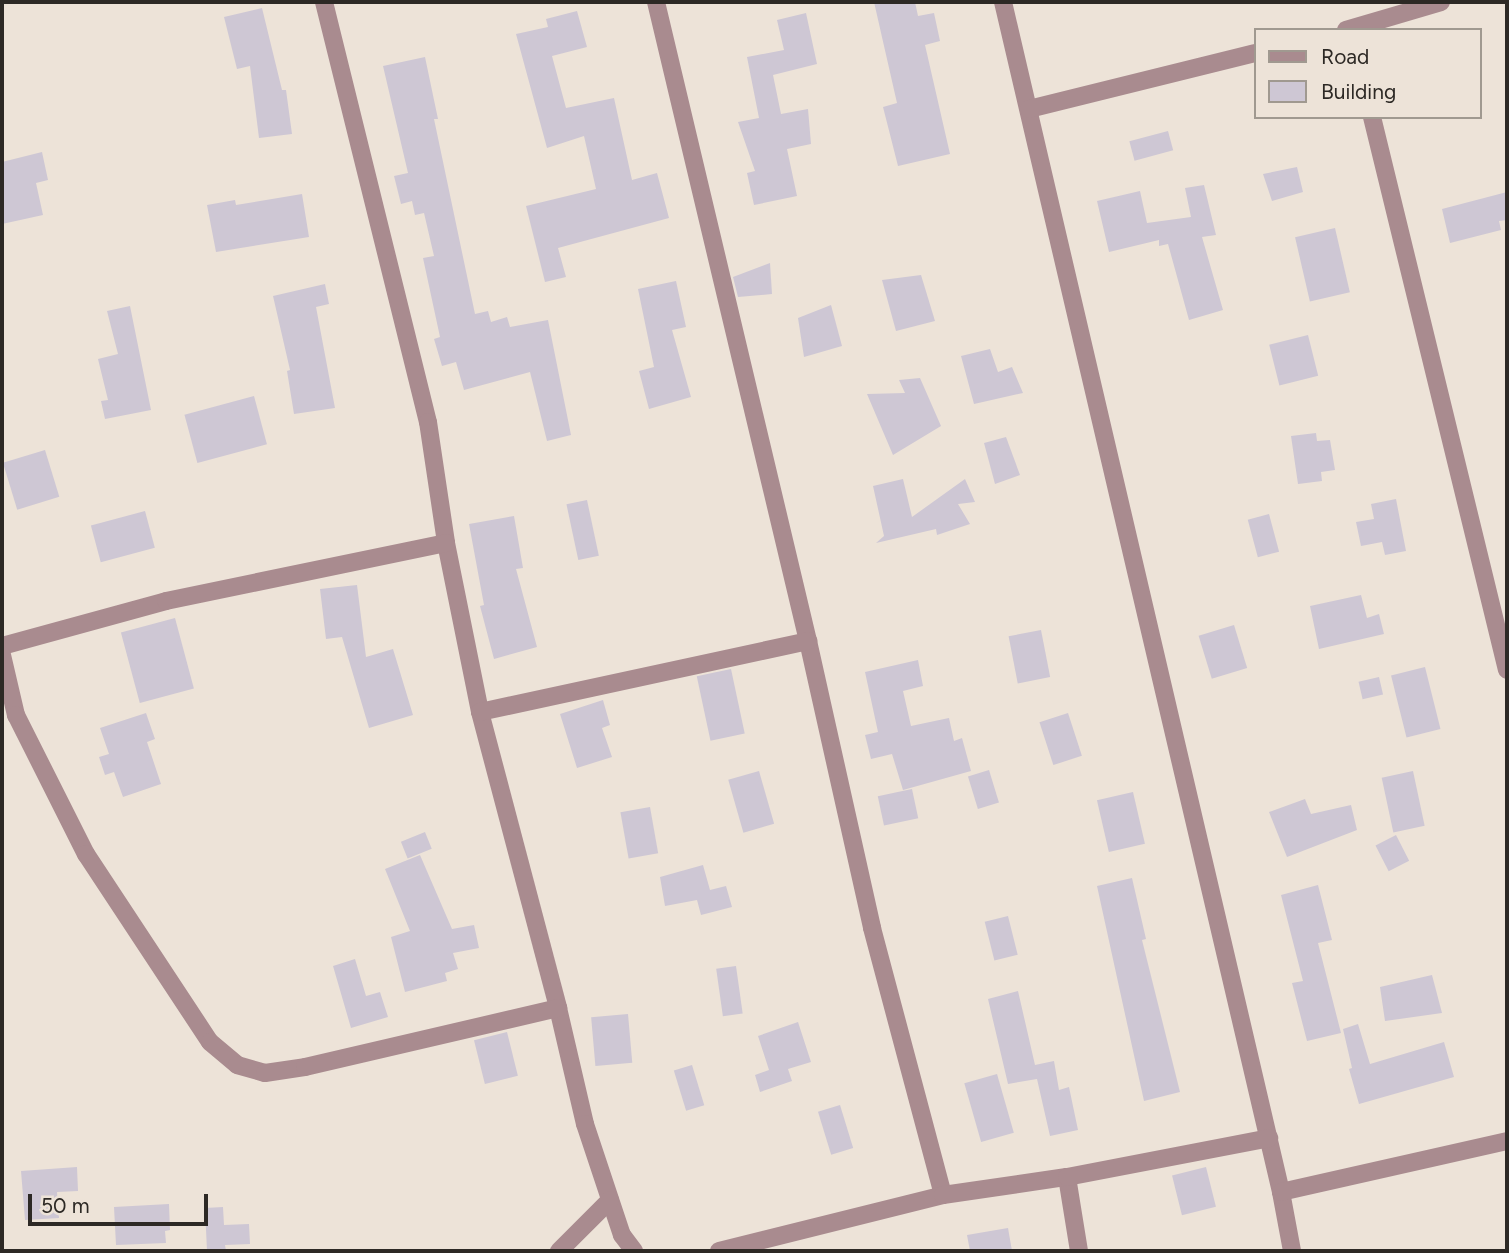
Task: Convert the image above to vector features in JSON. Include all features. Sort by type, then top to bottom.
[{"type":"street","points":[[324,2],[428,422],[446,543],[480,712],[558,1008],[585,1124],[622,1235],[634,1251]]},
{"type":"street","points":[[656,2],[808,641],[872,928],[943,1195]]},
{"type":"street","points":[[1003,2],[1269,1139],[1292,1251]]},
{"type":"street","points":[[1352,28],[1441,2]]},
{"type":"street","points":[[1029,109],[1254,52]]},
{"type":"street","points":[[1372,119],[1507,670]]},
{"type":"street","points":[[2,646],[166,601],[446,543]]},
{"type":"street","points":[[480,712],[808,641]]},
{"type":"street","points":[[2,655],[16,715],[86,854],[210,1042],[237,1065],[265,1073],[305,1067],[558,1008]]},
{"type":"street","points":[[719,1251],[943,1195],[1067,1177],[1269,1139]]},
{"type":"street","points":[[1281,1192],[1507,1141]]},
{"type":"street","points":[[1067,1177],[1079,1251]]},
{"type":"street","points":[[559,1251],[610,1200]]},
{"type":"building","points":[[874,2],[915,2],[918,16],[934,13],[940,41],[925,45],[950,154],[898,166],[883,107],[897,103]]},
{"type":"building","points":[[262,8],[282,90],[286,90],[292,134],[259,138],[250,66],[237,69],[224,17]]},
{"type":"building","points":[[577,11],[587,47],[552,56],[566,108],[614,98],[632,180],[657,173],[669,218],[558,248],[566,277],[545,282],[526,206],[596,189],[584,136],[547,148],[516,34],[548,27],[546,19]]},
{"type":"building","points":[[806,13],[817,64],[773,75],[781,114],[808,109],[811,144],[787,149],[797,196],[754,205],[747,173],[755,171],[738,122],[759,118],[747,57],[784,50],[777,20]]},
{"type":"building","points":[[425,57],[438,119],[434,119],[475,314],[488,311],[491,322],[507,317],[510,327],[548,320],[571,435],[547,441],[530,372],[464,390],[456,362],[442,366],[434,339],[440,337],[423,258],[434,256],[424,213],[415,215],[412,201],[401,204],[394,176],[408,173],[383,66]]},
{"type":"building","points":[[1168,131],[1173,150],[1135,161],[1129,141]]},
{"type":"building","points":[[42,152],[48,180],[36,183],[43,215],[2,224],[2,162]]},
{"type":"building","points":[[1297,167],[1303,192],[1272,201],[1263,174]]},
{"type":"building","points":[[1204,185],[1216,235],[1202,237],[1223,310],[1189,320],[1168,244],[1159,246],[1159,240],[1109,252],[1097,201],[1140,191],[1147,223],[1191,217],[1185,188]]},
{"type":"building","points":[[1507,192],[1507,220],[1499,221],[1501,230],[1450,243],[1442,209]]},
{"type":"building","points":[[302,194],[309,237],[216,252],[207,205],[235,200],[236,205]]},
{"type":"building","points":[[1335,228],[1350,292],[1310,302],[1295,237]]},
{"type":"building","points":[[770,263],[772,294],[738,297],[733,277]]},
{"type":"building","points":[[921,275],[935,321],[896,331],[882,280]]},
{"type":"building","points":[[676,281],[686,327],[672,330],[691,397],[649,409],[639,371],[654,367],[638,289]]},
{"type":"building","points":[[325,284],[329,304],[316,307],[335,408],[294,414],[287,371],[290,370],[273,296]]},
{"type":"building","points":[[831,305],[842,346],[804,357],[798,318]]},
{"type":"building","points":[[130,306],[151,410],[105,419],[101,401],[108,400],[98,359],[118,354],[107,311]]},
{"type":"building","points":[[1308,335],[1318,376],[1279,385],[1269,345]]},
{"type":"building","points":[[990,349],[998,372],[1012,367],[1023,393],[974,404],[961,356]]},
{"type":"building","points":[[920,378],[941,426],[893,455],[867,394],[905,393],[899,380]]},
{"type":"building","points":[[254,396],[267,444],[197,463],[184,415]]},
{"type":"building","points":[[1316,433],[1317,441],[1330,440],[1335,470],[1321,472],[1322,481],[1298,484],[1291,436]]},
{"type":"building","points":[[1006,437],[1020,475],[995,484],[984,443]]},
{"type":"building","points":[[45,450],[59,497],[17,510],[3,463]]},
{"type":"building","points":[[903,479],[912,517],[965,479],[975,502],[958,504],[970,524],[937,535],[936,529],[876,543],[884,536],[873,486]]},
{"type":"building","points":[[1396,499],[1406,551],[1385,555],[1382,542],[1361,546],[1356,522],[1374,519],[1371,504]]},
{"type":"building","points":[[587,500],[599,556],[578,560],[566,504]]},
{"type":"building","points":[[145,511],[155,548],[101,562],[91,525]]},
{"type":"building","points":[[1269,514],[1279,552],[1258,557],[1248,520]]},
{"type":"building","points":[[514,516],[523,568],[516,569],[537,647],[494,659],[480,606],[484,605],[469,524]]},
{"type":"building","points":[[357,585],[366,657],[393,649],[413,715],[369,728],[342,637],[326,639],[320,589]]},
{"type":"building","points":[[1361,595],[1367,618],[1379,614],[1384,634],[1319,649],[1310,606]]},
{"type":"building","points":[[175,618],[194,689],[140,703],[121,632]]},
{"type":"building","points":[[1234,625],[1247,668],[1212,679],[1199,636]]},
{"type":"building","points":[[1041,630],[1050,677],[1018,683],[1009,636]]},
{"type":"building","points":[[918,660],[923,686],[903,691],[911,726],[949,718],[954,741],[962,738],[971,771],[903,790],[892,754],[871,759],[865,735],[878,732],[865,672]]},
{"type":"building","points":[[1425,667],[1440,729],[1407,738],[1391,675]]},
{"type":"building","points":[[731,669],[745,734],[710,741],[697,676]]},
{"type":"building","points":[[1379,677],[1383,695],[1363,699],[1359,682]]},
{"type":"building","points":[[603,700],[610,725],[602,728],[612,757],[577,768],[560,714]]},
{"type":"building","points":[[146,713],[155,739],[147,742],[161,784],[123,797],[114,772],[105,775],[99,757],[109,754],[100,728]]},
{"type":"building","points":[[1068,713],[1082,756],[1053,765],[1039,722]]},
{"type":"building","points":[[989,770],[999,803],[978,809],[968,776]]},
{"type":"building","points":[[759,771],[774,824],[743,833],[728,780]]},
{"type":"building","points":[[1413,771],[1425,826],[1393,832],[1382,778]]},
{"type":"building","points":[[912,789],[918,818],[884,826],[878,796]]},
{"type":"building","points":[[1133,792],[1145,844],[1109,852],[1097,800]]},
{"type":"building","points":[[1305,799],[1311,814],[1351,805],[1357,830],[1287,857],[1269,812]]},
{"type":"building","points":[[650,807],[658,853],[629,858],[620,812]]},
{"type":"building","points":[[425,832],[432,849],[408,858],[401,842]]},
{"type":"building","points":[[1396,835],[1409,861],[1389,871],[1376,845]]},
{"type":"building","points":[[420,855],[452,929],[474,925],[479,948],[453,953],[458,969],[445,973],[447,981],[405,992],[391,937],[410,931],[385,869]]},
{"type":"building","points":[[703,865],[710,890],[726,886],[732,907],[701,915],[697,900],[665,906],[660,877]]},
{"type":"building","points":[[1132,878],[1146,939],[1142,940],[1180,1092],[1144,1101],[1097,886]]},
{"type":"building","points":[[1318,885],[1332,940],[1318,943],[1341,1033],[1307,1041],[1292,983],[1303,981],[1281,895]]},
{"type":"building","points":[[1008,916],[1018,955],[994,961],[985,922]]},
{"type":"building","points":[[355,959],[366,996],[380,992],[388,1017],[351,1028],[333,966]]},
{"type":"building","points":[[736,966],[743,1014],[723,1016],[716,969]]},
{"type":"building","points":[[1432,975],[1442,1013],[1385,1021],[1380,987]]},
{"type":"building","points":[[1018,991],[1035,1065],[1054,1061],[1059,1090],[1069,1087],[1078,1130],[1050,1136],[1037,1079],[1008,1084],[988,999]]},
{"type":"building","points":[[628,1014],[632,1063],[595,1066],[591,1017]]},
{"type":"building","points":[[798,1022],[811,1062],[788,1069],[792,1081],[760,1092],[755,1075],[769,1070],[758,1036]]},
{"type":"building","points":[[1358,1024],[1370,1064],[1444,1042],[1454,1077],[1359,1104],[1349,1069],[1352,1068],[1343,1029]]},
{"type":"building","points":[[507,1032],[518,1076],[485,1084],[474,1040]]},
{"type":"building","points":[[692,1065],[704,1105],[686,1111],[674,1071]]},
{"type":"building","points":[[997,1074],[1014,1133],[981,1142],[964,1083]]},
{"type":"building","points":[[840,1105],[853,1148],[831,1155],[818,1112]]},
{"type":"building","points":[[77,1167],[78,1191],[57,1192],[59,1218],[25,1220],[21,1171]]},
{"type":"building","points":[[1206,1167],[1216,1207],[1182,1215],[1172,1175]]},
{"type":"building","points":[[169,1204],[170,1230],[165,1231],[166,1243],[116,1245],[114,1207]]},
{"type":"building","points":[[223,1207],[224,1225],[249,1224],[250,1244],[225,1245],[226,1251],[207,1251],[205,1208]]},
{"type":"building","points":[[1008,1228],[1012,1251],[970,1251],[967,1235]]}]
